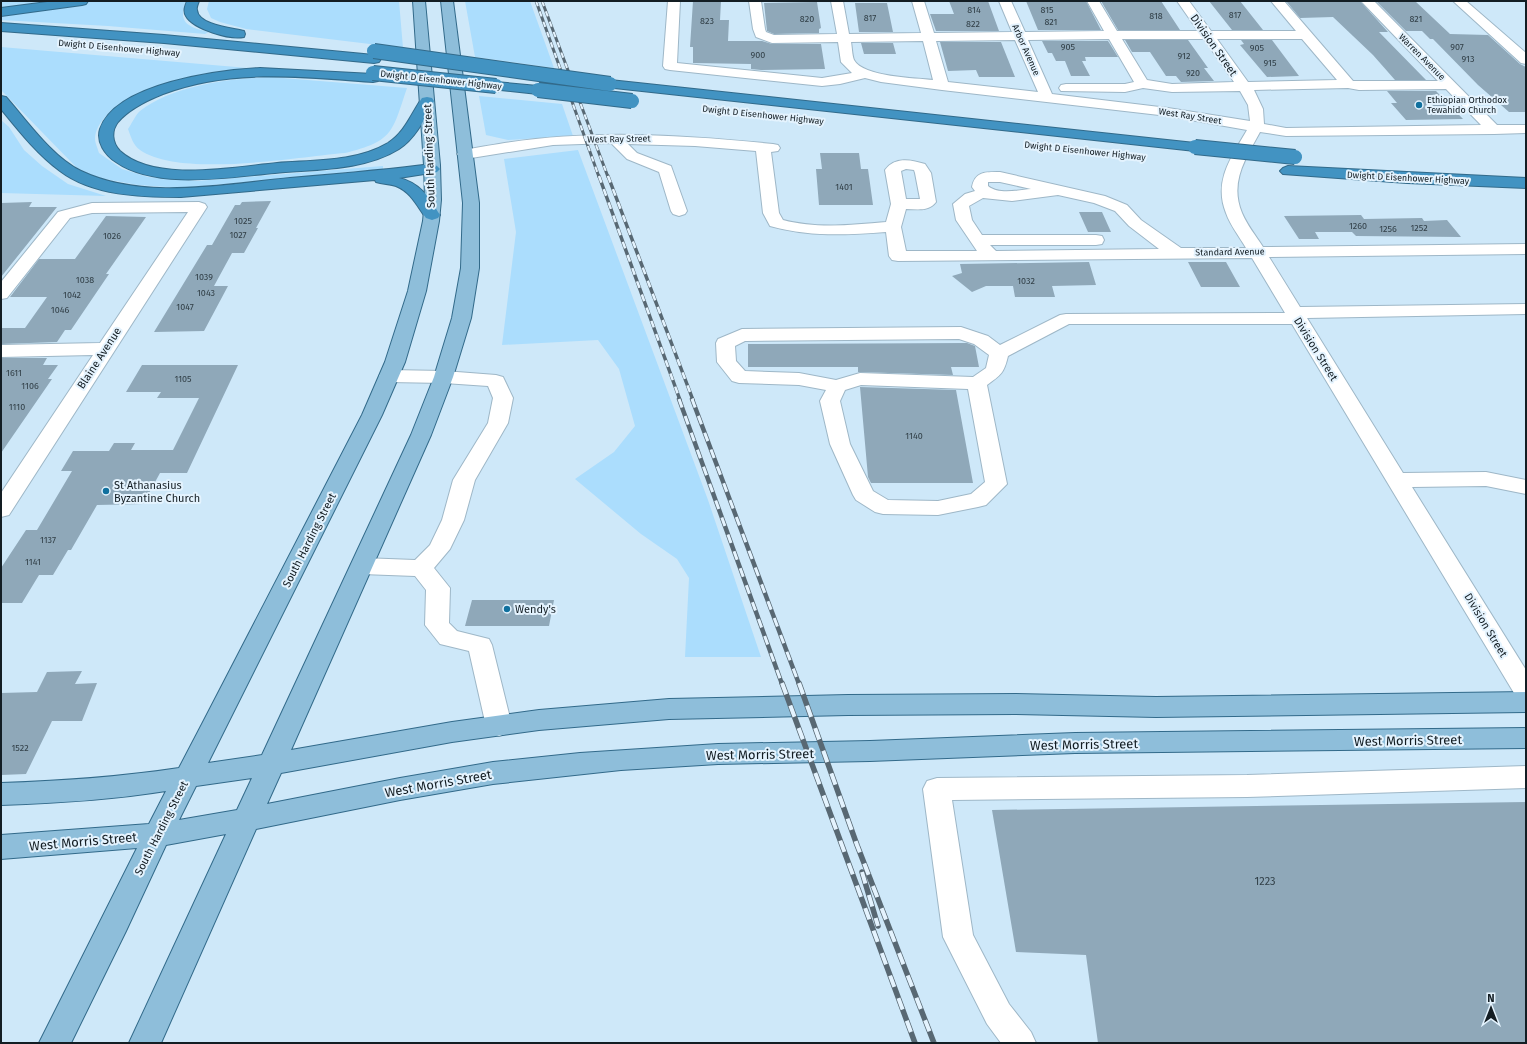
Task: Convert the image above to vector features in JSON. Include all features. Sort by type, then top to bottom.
[{"type":"highway","points":[[1,12],[82,1]]},
{"type":"highway","points":[[193,1],[190,9],[193,17],[203,25],[221,31],[374,65]]},
{"type":"highway","name":"Dwight D Eisenhower Highway","points":[[1,27],[164,39],[374,65],[496,86],[648,103]]},
{"type":"highway","name":"Dwight D Eisenhower Highway","points":[[1,39],[374,65],[610,84],[1195,147],[1302,157]]},
{"type":"highway","points":[[374,65],[234,73],[200,78],[166,88],[138,100],[115,117],[108,127],[106,141],[111,149],[124,160],[141,168],[165,173],[208,174],[334,163],[446,159]]},
{"type":"highway","points":[[1,100],[63,167],[81,177],[112,186],[149,192],[190,192],[351,178],[377,178],[404,184],[419,193],[432,215]]},
{"type":"highway","points":[[334,163],[376,154],[396,144],[406,136],[427,101]]},
{"type":"highway","points":[[351,178],[446,159]]},
{"type":"highway","name":"Dwight D Eisenhower Highway","points":[[1331,159],[1475,166]]},
{"type":"highway","points":[[1219,164],[1250,167]]},
{"type":"highway","name":"Dwight D Eisenhower Highway","points":[[1280,170],[1407,178],[1526,183]]},
{"type":"main road","name":"South Harding Street","points":[[145,1043],[273,764],[421,435],[444,377],[458,332],[471,258],[471,203],[446,159],[427,101],[419,1]]},
{"type":"main road","name":"South Harding Street","points":[[55,1043],[116,922],[157,835],[351,458],[395,362],[417,291],[432,215],[446,159],[447,1]]},
{"type":"main road","points":[[1,794],[77,791],[187,777],[273,764],[452,732],[539,720],[622,712],[759,706],[1016,704],[1200,707],[1526,702]]},
{"type":"main road","name":"West Morris Street","points":[[1,847],[157,835],[493,773],[580,763],[671,756],[870,751],[1075,743],[1526,738]]},
{"type":"street","points":[[674,1],[670,66],[822,82],[844,80],[861,72],[848,62],[837,1]]},
{"type":"street","points":[[755,1],[761,34],[772,39],[1113,35],[1306,35]]},
{"type":"street","points":[[918,1],[942,86]]},
{"type":"street","name":"Arbor Avenue","points":[[1005,1],[1045,93]]},
{"type":"street","points":[[1094,1],[1142,84]]},
{"type":"street","name":"Division Street","points":[[1183,1],[1244,86],[1252,98],[1256,108],[1258,120],[1256,128],[1231,173],[1228,183],[1228,192],[1234,214],[1526,691]]},
{"type":"street","points":[[1277,1],[1348,84]]},
{"type":"street","name":"Warren Avenue","points":[[1367,1],[1494,130]]},
{"type":"street","points":[[1459,1],[1526,60]]},
{"type":"street","name":"West Ray Street","points":[[861,72],[890,80],[942,86],[1045,93],[1168,112],[1256,128],[1292,132],[1526,129]]},
{"type":"street","points":[[1045,93],[1125,88],[1142,84],[1172,88],[1348,84],[1359,86],[1450,85]]},
{"type":"street","name":"West Ray Street","points":[[446,159],[560,141],[615,139],[683,140],[768,148],[771,213],[776,223],[792,228],[815,230],[893,227]]},
{"type":"street","points":[[615,139],[632,156],[666,169],[679,211]]},
{"type":"street","points":[[991,256],[977,240],[964,220],[961,204],[971,197],[986,192],[980,187],[981,180],[986,177],[1000,177],[1099,199],[1121,208],[1135,223],[1176,253]]},
{"type":"street","points":[[893,227],[899,204]]},
{"type":"street","name":"Blaine Avenue","points":[[1,294],[64,215],[92,208],[199,207],[1,510]]},
{"type":"street","name":"Standard Avenue","points":[[893,227],[898,256],[1526,249]]},
{"type":"street","points":[[977,240],[1102,240],[1110,246],[1113,254]]},
{"type":"street","points":[[999,353],[981,340],[961,333],[742,335],[725,343],[726,362],[739,378],[799,379],[837,386],[860,379],[977,383],[995,370],[999,353],[1066,318],[1296,316],[1519,310]]},
{"type":"street","points":[[1,350],[105,349]]},
{"type":"street","points":[[388,376],[444,377],[496,381],[503,398],[498,423],[464,480],[453,520],[439,549],[421,568]]},
{"type":"street","points":[[837,386],[830,401],[840,444],[864,495],[883,507],[938,508],[978,500],[996,484],[977,383]]},
{"type":"street","points":[[1397,480],[1469,478],[1500,481],[1526,487]]},
{"type":"street","points":[[362,566],[421,568],[438,588],[438,625],[449,638],[480,645],[499,726]]},
{"type":"street","points":[[1020,1043],[998,1014],[958,937],[937,789],[1247,786],[1526,777]]},
{"type":"shaded area","points":[[1,1],[61,1],[1,8]]},
{"type":"shaded area","points":[[94,1],[186,1],[183,15],[184,20],[191,26],[209,32],[205,34],[108,26],[1,20],[1,15],[57,8]]},
{"type":"shaded area","points":[[209,1],[399,1],[403,48],[246,29],[211,18],[207,9]]},
{"type":"shaded area","points":[[465,1],[530,1],[554,68],[475,57]]},
{"type":"shaded area","points":[[1,47],[248,68],[214,72],[166,83],[134,96],[107,115],[99,126],[95,139],[96,144],[99,153],[122,169],[148,177],[197,181],[383,166],[383,169],[180,188],[138,185],[91,176],[76,167],[1,90]]},
{"type":"shaded area","points":[[270,77],[407,88],[394,125],[389,132],[382,139],[373,144],[345,153],[240,164],[182,163],[158,158],[140,150],[132,141],[128,129],[138,112],[169,95],[202,85]]},
{"type":"shaded area","points":[[479,96],[562,104],[573,136],[508,140],[486,135]]},
{"type":"shaded area","points":[[1,120],[9,127],[24,150],[42,166],[68,184],[106,196],[1,193]]},
{"type":"shaded area","points":[[578,150],[708,500],[761,657],[685,657],[689,578],[677,559],[641,534],[575,479],[614,452],[635,426],[619,369],[598,340],[502,345],[516,232],[504,159]]},
{"type":"building","points":[[693,1],[721,1],[720,20],[729,20],[728,41],[762,41],[772,44],[821,44],[825,69],[761,70],[751,69],[751,64],[693,63],[693,47],[690,47]]},
{"type":"building","points":[[949,1],[988,1],[999,31],[936,31],[930,14],[954,14]]},
{"type":"building","points":[[1026,1],[1086,1],[1101,30],[1038,30]]},
{"type":"building","points":[[1101,1],[1161,1],[1180,30],[1118,30]]},
{"type":"building","points":[[1209,1],[1240,1],[1263,30],[1232,30]]},
{"type":"building","points":[[1286,1],[1360,1],[1388,32],[1379,32],[1426,80],[1395,80],[1373,55],[1333,17],[1300,18]]},
{"type":"building","points":[[1376,1],[1415,1],[1450,34],[1488,35],[1520,64],[1526,67],[1526,112],[1509,112],[1478,85],[1433,39],[1430,39],[1422,31],[1406,31]]},
{"type":"building","points":[[817,2],[821,28],[819,29],[819,33],[774,34],[767,31],[764,3]]},
{"type":"building","points":[[855,3],[887,3],[893,32],[859,32]]},
{"type":"building","points":[[1125,40],[1188,40],[1208,68],[1204,68],[1214,81],[1181,82],[1176,76],[1166,76],[1150,52],[1132,52]]},
{"type":"building","points":[[1241,40],[1272,40],[1299,76],[1267,77],[1240,45],[1244,44]]},
{"type":"building","points":[[1042,41],[1108,41],[1118,57],[1085,57],[1086,61],[1082,61],[1090,76],[1071,76],[1065,61],[1056,61],[1052,53],[1048,53]]},
{"type":"building","points":[[940,42],[1001,42],[1015,77],[979,77],[976,70],[948,71]]},
{"type":"building","points":[[861,43],[893,43],[896,54],[864,54]]},
{"type":"building","name":"Ethiopian Orthodox Tewahido Church","points":[[1387,91],[1436,91],[1463,119],[1406,120],[1391,103],[1397,103]]},
{"type":"building","points":[[820,153],[859,153],[861,169],[868,169],[873,205],[819,205],[816,169],[822,169]]},
{"type":"building","points":[[271,201],[244,253],[232,253],[214,286],[228,286],[204,331],[154,332],[207,245],[212,245],[235,205],[240,205],[242,202]]},
{"type":"building","points":[[32,202],[29,207],[57,207],[1,277],[1,203]]},
{"type":"building","points":[[1079,212],[1102,212],[1111,232],[1088,232]]},
{"type":"building","points":[[1361,215],[1364,219],[1422,218],[1424,221],[1447,220],[1461,237],[1356,236],[1352,232],[1315,232],[1319,239],[1299,239],[1284,216]]},
{"type":"building","points":[[106,216],[146,217],[106,274],[109,274],[71,330],[65,330],[57,342],[1,344],[1,328],[25,328],[47,297],[10,297],[39,259],[75,259]]},
{"type":"building","points":[[1089,262],[1096,285],[1052,286],[1055,297],[1015,297],[1013,286],[986,286],[972,292],[952,276],[962,273],[960,264]]},
{"type":"building","points":[[1188,262],[1226,262],[1240,287],[1201,287]]},
{"type":"building","points":[[967,343],[975,346],[979,367],[951,367],[953,375],[858,372],[858,367],[748,367],[748,344]]},
{"type":"building","points":[[1,358],[47,358],[43,365],[58,365],[48,379],[52,379],[1,453]]},
{"type":"building","points":[[142,365],[238,365],[187,473],[160,473],[143,504],[97,505],[71,550],[68,550],[53,575],[39,575],[22,603],[1,603],[1,568],[26,530],[37,530],[72,471],[61,471],[73,451],[109,451],[114,443],[135,443],[131,450],[173,450],[199,398],[157,398],[161,392],[126,392]]},
{"type":"building","points":[[860,387],[956,390],[973,483],[871,483],[868,477]]},
{"type":"building","points":[[472,600],[554,600],[549,626],[465,626]]},
{"type":"building","points":[[82,671],[75,684],[97,683],[82,721],[52,721],[26,774],[1,775],[1,693],[37,692],[47,672]]},
{"type":"building","points":[[1526,802],[1526,1043],[1098,1043],[1086,955],[1016,952],[992,810]]},
{"type":"railway","points":[[536,1],[599,177]]},
{"type":"railway","points":[[542,1],[608,177]]},
{"type":"railway","points":[[599,176],[680,400]]},
{"type":"railway","points":[[608,176],[693,400]]},
{"type":"railway","points":[[679,399],[782,684]]},
{"type":"railway","points":[[692,399],[799,684]]},
{"type":"railway","points":[[782,683],[915,1043]]},
{"type":"railway","points":[[799,683],[857,845],[934,1043]]},
{"type":"railway","points":[[862,872],[878,926]]},
{"type":"place","name":"Ethiopian Orthodox Tewahido Church","points":[[1419,105]]},
{"type":"place","name":"St Athanasius Byzantine Church","points":[[106,491]]},
{"type":"place","name":"Wendy's","points":[[507,609]]}]
